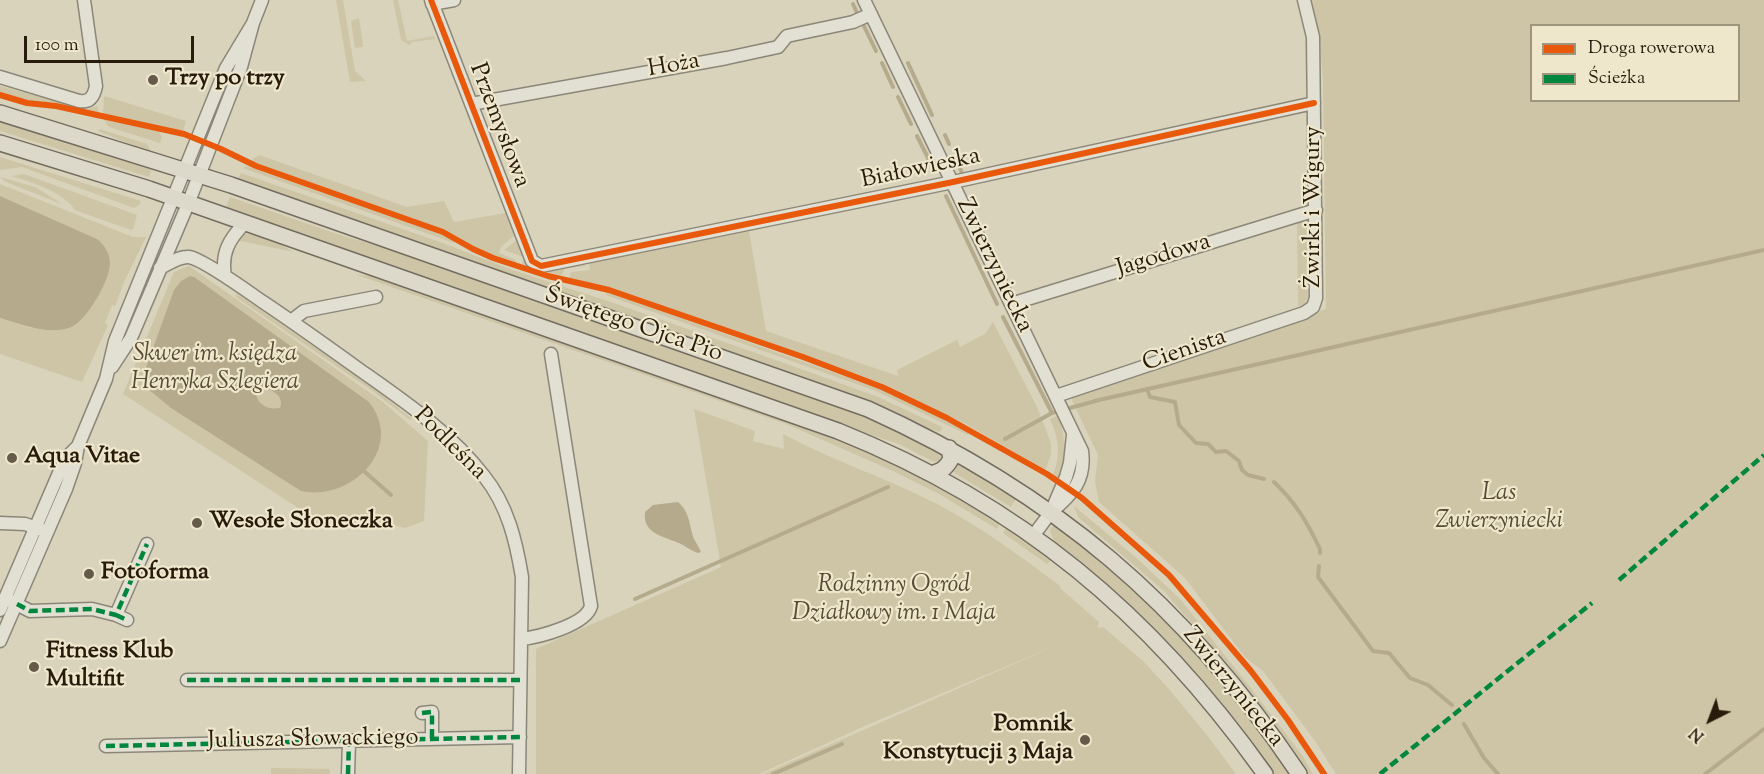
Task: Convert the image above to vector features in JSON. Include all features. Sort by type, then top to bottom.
[{"type":"main road","name":"Świętego Ojca Pio","points":[[0,113],[192,172],[868,409],[949,448],[1051,512]]},
{"type":"main road","name":"Świętego Ojca Pio","points":[[0,143],[181,201],[838,431],[932,474],[1034,536]]},
{"type":"main road","points":[[932,474],[948,465],[951,459],[949,448]]},
{"type":"main road","name":"Zwierzyniecka","points":[[1051,512],[1115,562],[1177,620],[1244,696],[1299,774]]},
{"type":"main road","name":"Zwierzyniecka","points":[[1034,536],[1104,592],[1166,651],[1215,708],[1264,774]]},
{"type":"street","points":[[0,77],[83,102],[93,98],[96,87],[84,0]]},
{"type":"street","points":[[0,610],[35,527],[48,513],[75,463],[78,446],[106,379],[131,338],[160,268],[192,172],[241,67],[262,0]]},
{"type":"street","points":[[432,2],[454,0]]},
{"type":"street","name":"Zwierzyniecka","points":[[864,0],[1082,451],[1084,462],[1078,483],[1069,498],[1051,512],[1034,536]]},
{"type":"street","name":"Żwirki i Wigury","points":[[1304,0],[1313,37],[1316,210],[1316,298],[1313,307]]},
{"type":"street","name":"Przemysłowa","points":[[432,2],[534,264]]},
{"type":"street","name":"Hoża","points":[[471,104],[778,46],[787,36],[853,22],[871,14]]},
{"type":"street","name":"Białowieska","points":[[534,264],[544,266],[585,258],[953,182],[1314,103]]},
{"type":"street","points":[[106,379],[115,341],[181,201]]},
{"type":"street","name":"Jagodowa","points":[[1011,304],[1316,210]]},
{"type":"street","points":[[225,276],[222,264],[228,241],[245,223]]},
{"type":"street","name":"Podleśna","points":[[160,268],[181,258],[192,257],[225,276],[400,398],[463,452],[485,477],[501,502],[510,524],[518,550],[522,577],[519,774]]},
{"type":"street","points":[[291,321],[304,311],[376,297]]},
{"type":"street","name":"Cienista","points":[[1057,398],[1304,313],[1313,307]]},
{"type":"street","points":[[521,639],[537,637],[579,620],[590,612],[591,606],[551,354]]},
{"type":"street","points":[[0,640],[47,532],[48,513]]},
{"type":"street","points":[[0,523],[25,524],[47,532]]},
{"type":"street","points":[[5,598],[30,611],[92,609],[121,618],[147,544]]},
{"type":"street","points":[[0,633],[0,640]]},
{"type":"street","points":[[187,680],[520,680]]},
{"type":"street","points":[[422,713],[432,712],[432,739]]},
{"type":"street","name":"Juliusza Słowackiego","points":[[106,746],[520,737]]},
{"type":"street","points":[[348,774],[349,741]]},
{"type":"green space","points":[[336,0],[343,0],[355,71],[366,81],[350,82]]},
{"type":"green space","points":[[393,0],[398,0],[407,41],[434,36],[435,39],[412,42],[409,45],[401,40]]},
{"type":"green space","name":"Las Zwierzyniecki","points":[[1312,0],[1764,0],[1764,774],[1336,774],[1315,741],[1263,671],[1245,657],[1185,578],[1099,502],[1095,481],[1098,455],[1069,394],[1326,309],[1323,80],[1320,41]]},
{"type":"green space","points":[[359,18],[363,47],[355,48],[351,21]]},
{"type":"green space","points":[[0,86],[86,109],[97,106],[99,114],[55,103],[30,101],[0,92]]},
{"type":"green space","points":[[104,96],[186,121],[183,131],[103,115]]},
{"type":"green space","points":[[0,120],[152,167],[149,177],[0,131]]},
{"type":"green space","points":[[104,120],[159,131],[162,137],[160,143],[109,127]]},
{"type":"green space","points":[[100,129],[147,144],[152,153],[98,131]]},
{"type":"green space","points":[[259,155],[407,207],[444,201],[454,222],[506,213],[516,234],[501,247],[499,253],[516,260],[515,264],[472,248],[443,229],[250,161]]},
{"type":"green space","points":[[0,157],[141,201],[134,208],[22,167],[0,170]]},
{"type":"green space","points":[[246,166],[441,234],[455,241],[454,243],[243,168]]},
{"type":"green space","points":[[241,173],[440,242],[515,271],[787,364],[878,397],[942,427],[940,432],[928,429],[875,405],[785,371],[238,179]]},
{"type":"green space","points":[[24,174],[137,215],[133,229],[75,210],[55,193],[12,176]]},
{"type":"green space","points":[[0,177],[35,187],[64,205],[6,182]]},
{"type":"green space","points":[[0,184],[133,237],[146,237],[115,306],[112,305],[105,323],[108,325],[82,382],[0,354],[0,318],[31,328],[95,302],[110,267],[97,239],[0,196]]},
{"type":"green space","points":[[230,197],[337,234],[443,265],[881,421],[943,452],[943,460],[934,462],[901,445],[225,210]]},
{"type":"green space","points":[[1304,221],[1307,225],[1308,298],[1298,307],[1297,222]]},
{"type":"green space","points":[[749,231],[766,331],[898,376],[897,370],[957,340],[960,347],[985,334],[993,322],[1037,407],[1051,443],[1051,454],[1046,469],[964,423],[881,383],[659,305],[569,278],[571,272],[590,270],[589,263]]},
{"type":"green space","points":[[246,234],[265,237],[294,252],[236,240]]},
{"type":"green space","points":[[519,238],[529,264],[578,263],[585,266],[565,269],[562,275],[522,264],[524,257],[504,250]]},
{"type":"green space","name":"Skwer im. księdza Henryka Szlegiera","points":[[189,266],[383,402],[428,441],[424,521],[405,528],[393,525],[324,528],[309,515],[123,394],[174,272]]},
{"type":"green space","points":[[357,275],[376,276],[856,446],[905,468],[1000,523],[997,529],[939,494],[895,472],[789,425]]},
{"type":"green space","points":[[607,292],[877,388],[969,432],[968,435],[876,391],[606,295]]},
{"type":"green space","points":[[236,293],[375,389],[412,419],[410,420],[374,392],[236,297]]},
{"type":"green space","name":"Rodzinny Ogród Działkowy im. 1 Maja","points":[[694,409],[755,431],[753,441],[784,449],[783,434],[937,504],[1000,542],[1059,585],[1099,622],[1098,628],[1103,627],[1143,661],[1207,735],[1236,774],[763,774],[1064,642],[867,725],[759,774],[536,774],[536,649],[721,567]]},
{"type":"green space","points":[[1059,415],[1064,439],[1064,464],[1058,479],[1053,475],[1058,447],[1050,419]]},
{"type":"green space","points":[[957,461],[1018,496],[1011,507],[953,472],[951,470]]},
{"type":"green space","points":[[1074,506],[1139,560],[1180,599],[1302,755],[1313,774],[1306,774],[1283,738],[1236,675],[1164,591],[1078,517]]},
{"type":"green space","points":[[1053,526],[1060,526],[1085,546],[1179,631],[1238,699],[1291,774],[1271,774],[1224,709],[1173,650],[1116,596],[1055,545],[1050,530]]},
{"type":"green space","points":[[1007,527],[1051,560],[1047,564],[1003,533]]},
{"type":"green space","points":[[271,768],[330,769],[330,774],[271,774]]},
{"type":"shaded area","points":[[0,196],[97,239],[106,250],[110,263],[106,279],[91,307],[73,326],[46,330],[0,318]]},
{"type":"shaded area","name":"Skwer im. księdza Henryka Szlegiera","points":[[190,276],[194,277],[369,402],[379,420],[381,437],[377,454],[367,468],[354,480],[338,488],[320,492],[301,491],[171,408],[147,388],[144,373],[174,290],[181,281]],"holes":[[[261,387],[273,391],[279,397],[280,408],[267,407],[258,401],[256,393]]]},
{"type":"shaded area","points":[[678,502],[687,514],[694,539],[701,552],[698,553],[657,534],[647,526],[645,512],[653,505]]},
{"type":"waterway","points":[[853,4],[858,15]]},
{"type":"waterway","points":[[863,24],[876,51]]},
{"type":"waterway","points":[[882,63],[893,87]]},
{"type":"waterway","points":[[908,63],[932,115]]},
{"type":"waterway","points":[[898,97],[911,124]]},
{"type":"waterway","points":[[945,135],[949,144]]},
{"type":"waterway","points":[[917,136],[933,168]]},
{"type":"waterway","points":[[956,159],[962,173]]},
{"type":"waterway","points":[[946,196],[997,304]]},
{"type":"waterway","points":[[1005,439],[1052,413],[1099,400],[1764,250]]},
{"type":"waterway","points":[[1003,317],[1052,413]]},
{"type":"waterway","points":[[1147,389],[1150,397],[1175,402],[1179,425],[1196,443],[1208,444],[1216,452],[1226,451],[1239,461],[1242,470],[1248,475],[1264,479]]},
{"type":"waterway","points":[[365,472],[391,495]]},
{"type":"waterway","points":[[1274,482],[1300,513],[1320,553]]},
{"type":"waterway","points":[[635,599],[888,487]]},
{"type":"waterway","points":[[1319,566],[1318,577],[1373,651],[1389,653],[1410,678],[1428,685],[1452,705]]},
{"type":"waterway","points":[[1464,724],[1484,758],[1498,774]]},
{"type":"waterway","points":[[1705,774],[1764,729]]},
{"type":"waterway","points":[[773,774],[842,744]]},
{"type":"marked path","points":[[1619,580],[1764,455]]},
{"type":"marked path","points":[[17,604],[30,611],[92,609],[116,615],[147,544]]},
{"type":"marked path","points":[[1380,774],[1592,603]]},
{"type":"marked path","points":[[116,615],[127,620]]},
{"type":"marked path","points":[[187,680],[520,680]]},
{"type":"marked path","points":[[422,713],[432,712],[432,739]]},
{"type":"marked path","points":[[106,746],[520,737]]},
{"type":"marked path","points":[[348,774],[349,741]]},
{"type":"cycle path","points":[[431,0],[532,261],[541,266],[953,182],[1314,103]]},
{"type":"cycle path","points":[[0,95],[27,103],[56,106],[184,134],[256,166],[443,232],[493,258],[548,276],[609,290],[803,357],[882,387],[947,418],[1047,474],[1082,498],[1169,575],[1251,671],[1288,720],[1324,774]]},
{"type":"place","name":"Trzy po trzy","points":[[153,80]]},
{"type":"place","name":"Aqua Vitae","points":[[12,458]]},
{"type":"place","name":"Wesołe Słoneczka","points":[[197,523]]},
{"type":"place","name":"Fotoforma","points":[[89,574]]},
{"type":"place","name":"Fitness Klub Multifit","points":[[34,667]]},
{"type":"place","name":"Pomnik Konstytucji 3 Maja","points":[[1085,740]]}]
